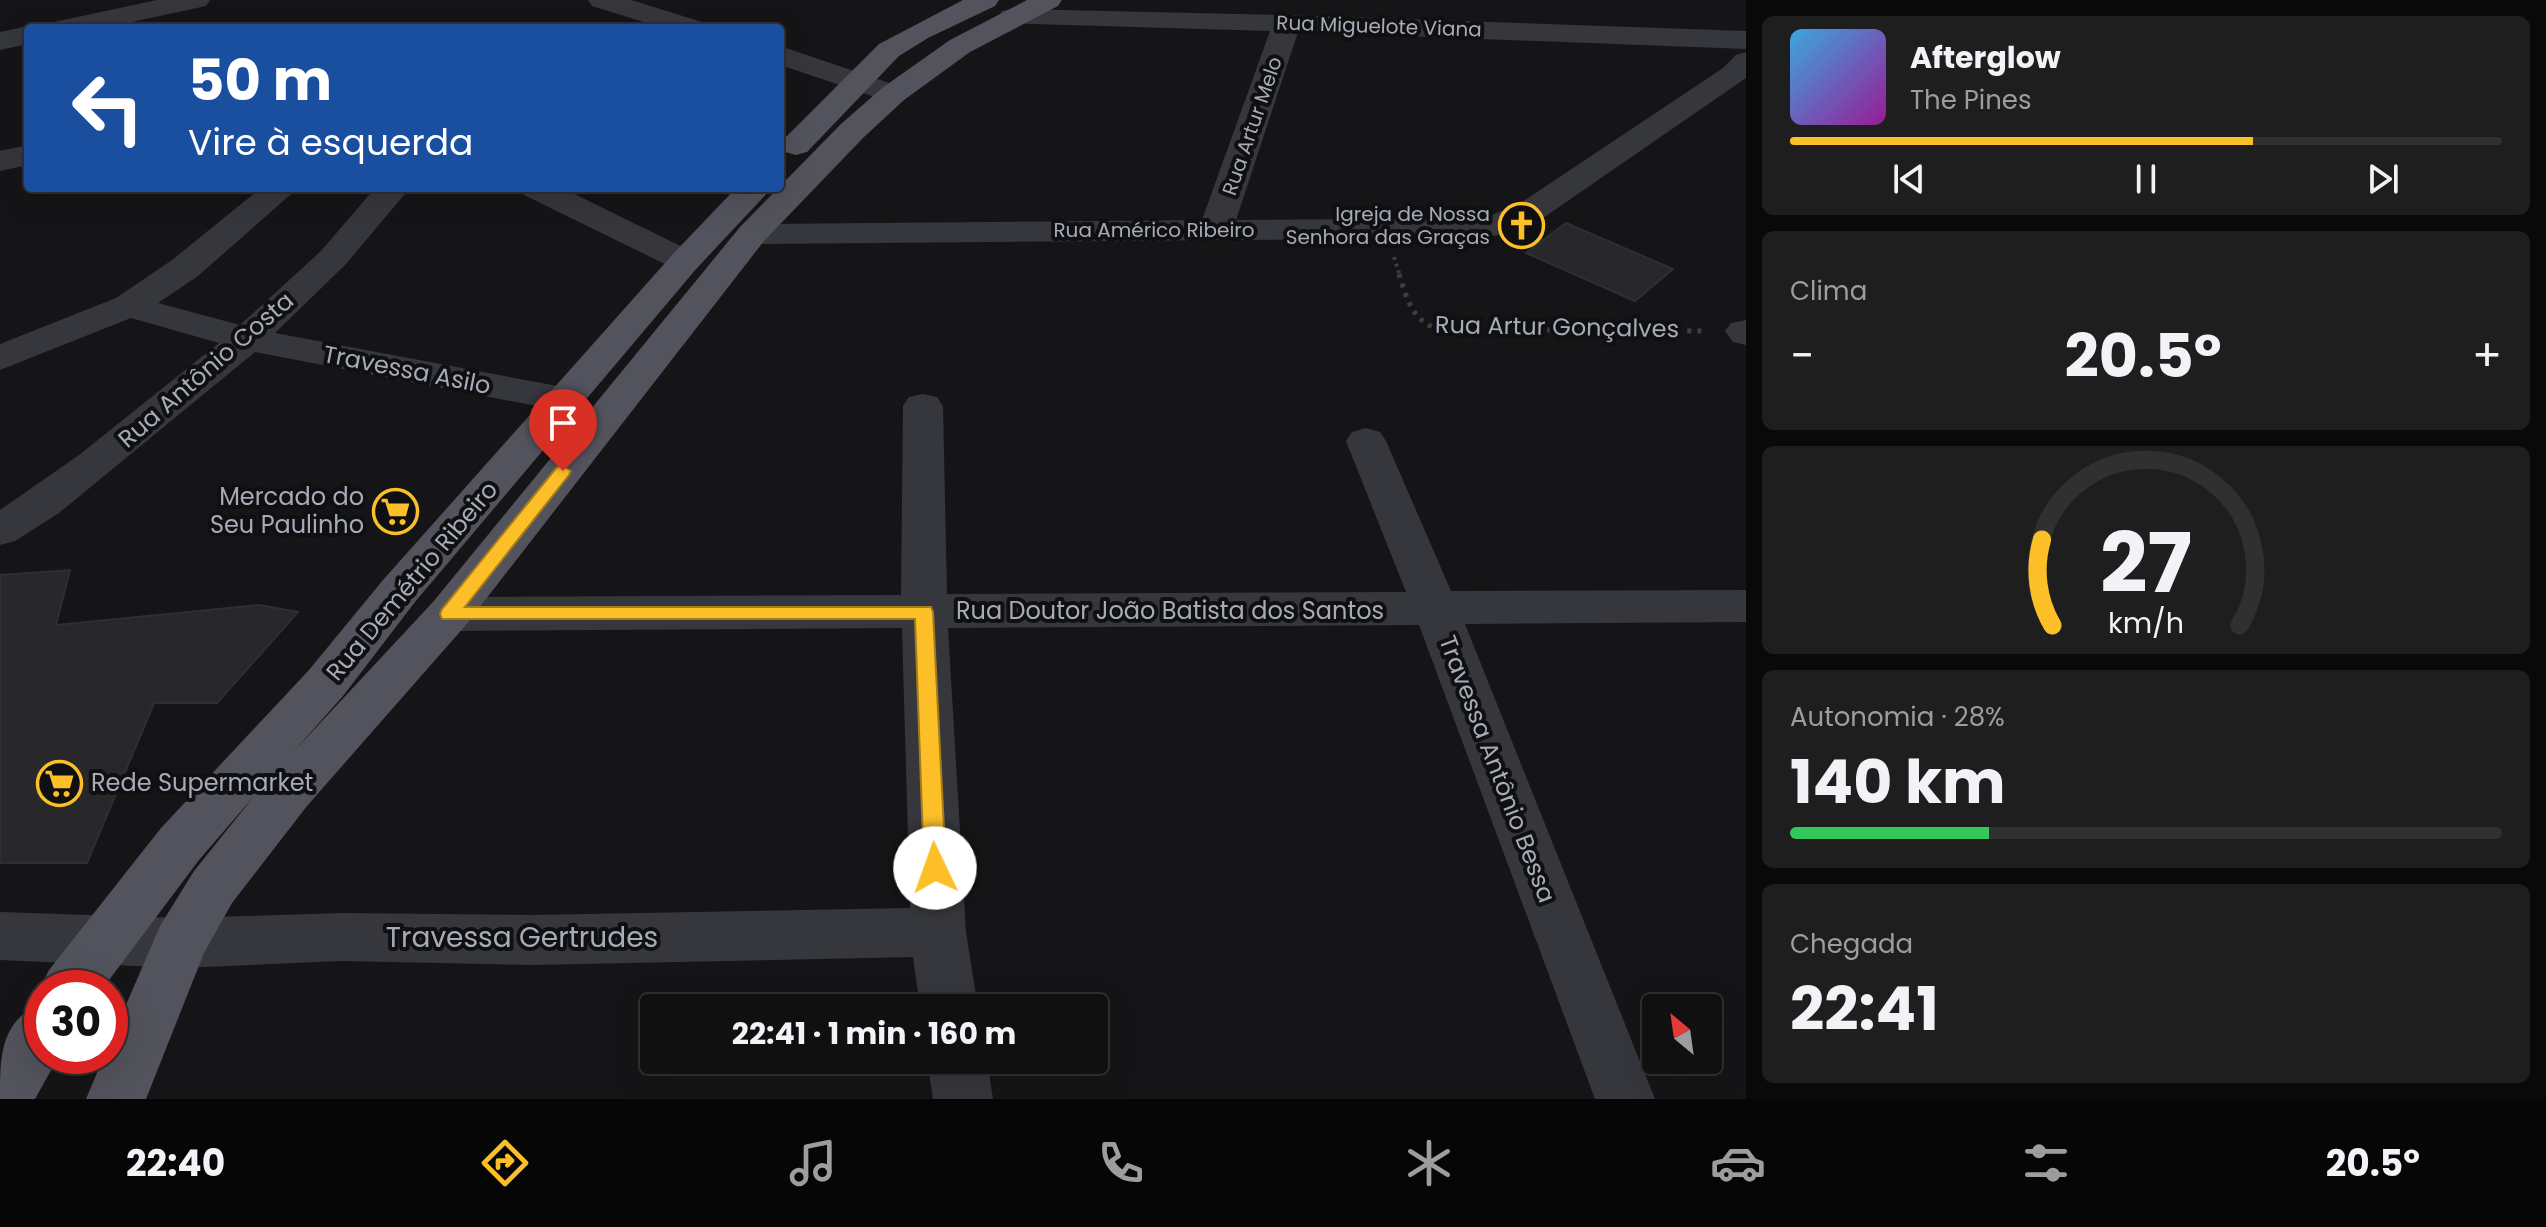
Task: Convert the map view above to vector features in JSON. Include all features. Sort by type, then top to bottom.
[{"type":"main road","points":[[784,159],[877,88],[960,46],[998,9],[1048,0]]},
{"type":"main road","points":[[116,1099],[180,943],[213,887],[289,791],[449,614],[752,234],[852,131],[877,88]]},
{"type":"main road","name":"Rua Demétrio Ribeiro","points":[[83,970],[180,844],[326,683],[399,591],[568,400],[685,261],[751,192]]},
{"type":"main road","points":[[2,1099],[24,1061]]},
{"type":"street","points":[[83,24],[196,0]]},
{"type":"street","points":[[602,0],[678,24]]},
{"type":"street","name":"Rua Miguelote Viana","points":[[998,9],[1746,40]]},
{"type":"street","name":"Rua Artur Melo","points":[[1216,229],[1287,23]]},
{"type":"street","points":[[0,41],[24,36]]},
{"type":"street","points":[[784,56],[877,88]]},
{"type":"street","name":"Rua Américo Ribeiro","points":[[752,234],[1459,230],[1508,223],[1569,186],[1733,74],[1746,61]]},
{"type":"street","points":[[0,161],[24,156]]},
{"type":"street","points":[[0,358],[129,306],[185,268],[276,192]]},
{"type":"street","name":"Rua Antônio Costa","points":[[0,530],[44,503],[94,465],[247,339],[333,258],[390,192]]},
{"type":"street","points":[[544,192],[685,261]]},
{"type":"street","name":"Travessa Asilo","points":[[129,306],[247,339],[568,400]]},
{"type":"street","points":[[923,406],[924,612],[938,932],[947,994]]},
{"type":"street","name":"Travessa Antônio Bessa","points":[[1366,441],[1436,609],[1625,1099]]},
{"type":"street","name":"Rua Doutor João Batista dos Santos","points":[[449,614],[1746,606]]},
{"type":"street","name":"Travessa Gertrudes","points":[[0,936],[180,943],[342,937],[532,940],[938,932]]},
{"type":"street","points":[[959,1074],[963,1099]]},
{"type":"path","name":"Rua Artur Gonçalves","points":[[1384,230],[1409,302],[1421,323],[1428,327],[1444,330],[1745,332]]},
{"type":"building","points":[[1566,223],[1673,269],[1635,301],[1526,253]]},
{"type":"building","name":"Rede Supermarket","points":[[70,570],[56,625],[259,605],[298,612],[217,703],[154,703],[87,863],[0,863],[0,575]]},
{"type":"place","name":"Igreja de Nossa Senhora das Graças","points":[[1521,225]]},
{"type":"place","name":"Mercado do Seu Paulinho","points":[[395,511]]},
{"type":"place","name":"Rede Supermarket","points":[[60,783]]},
{"type":"route","points":[[563,471],[449,614],[924,612],[935,868]]}]
